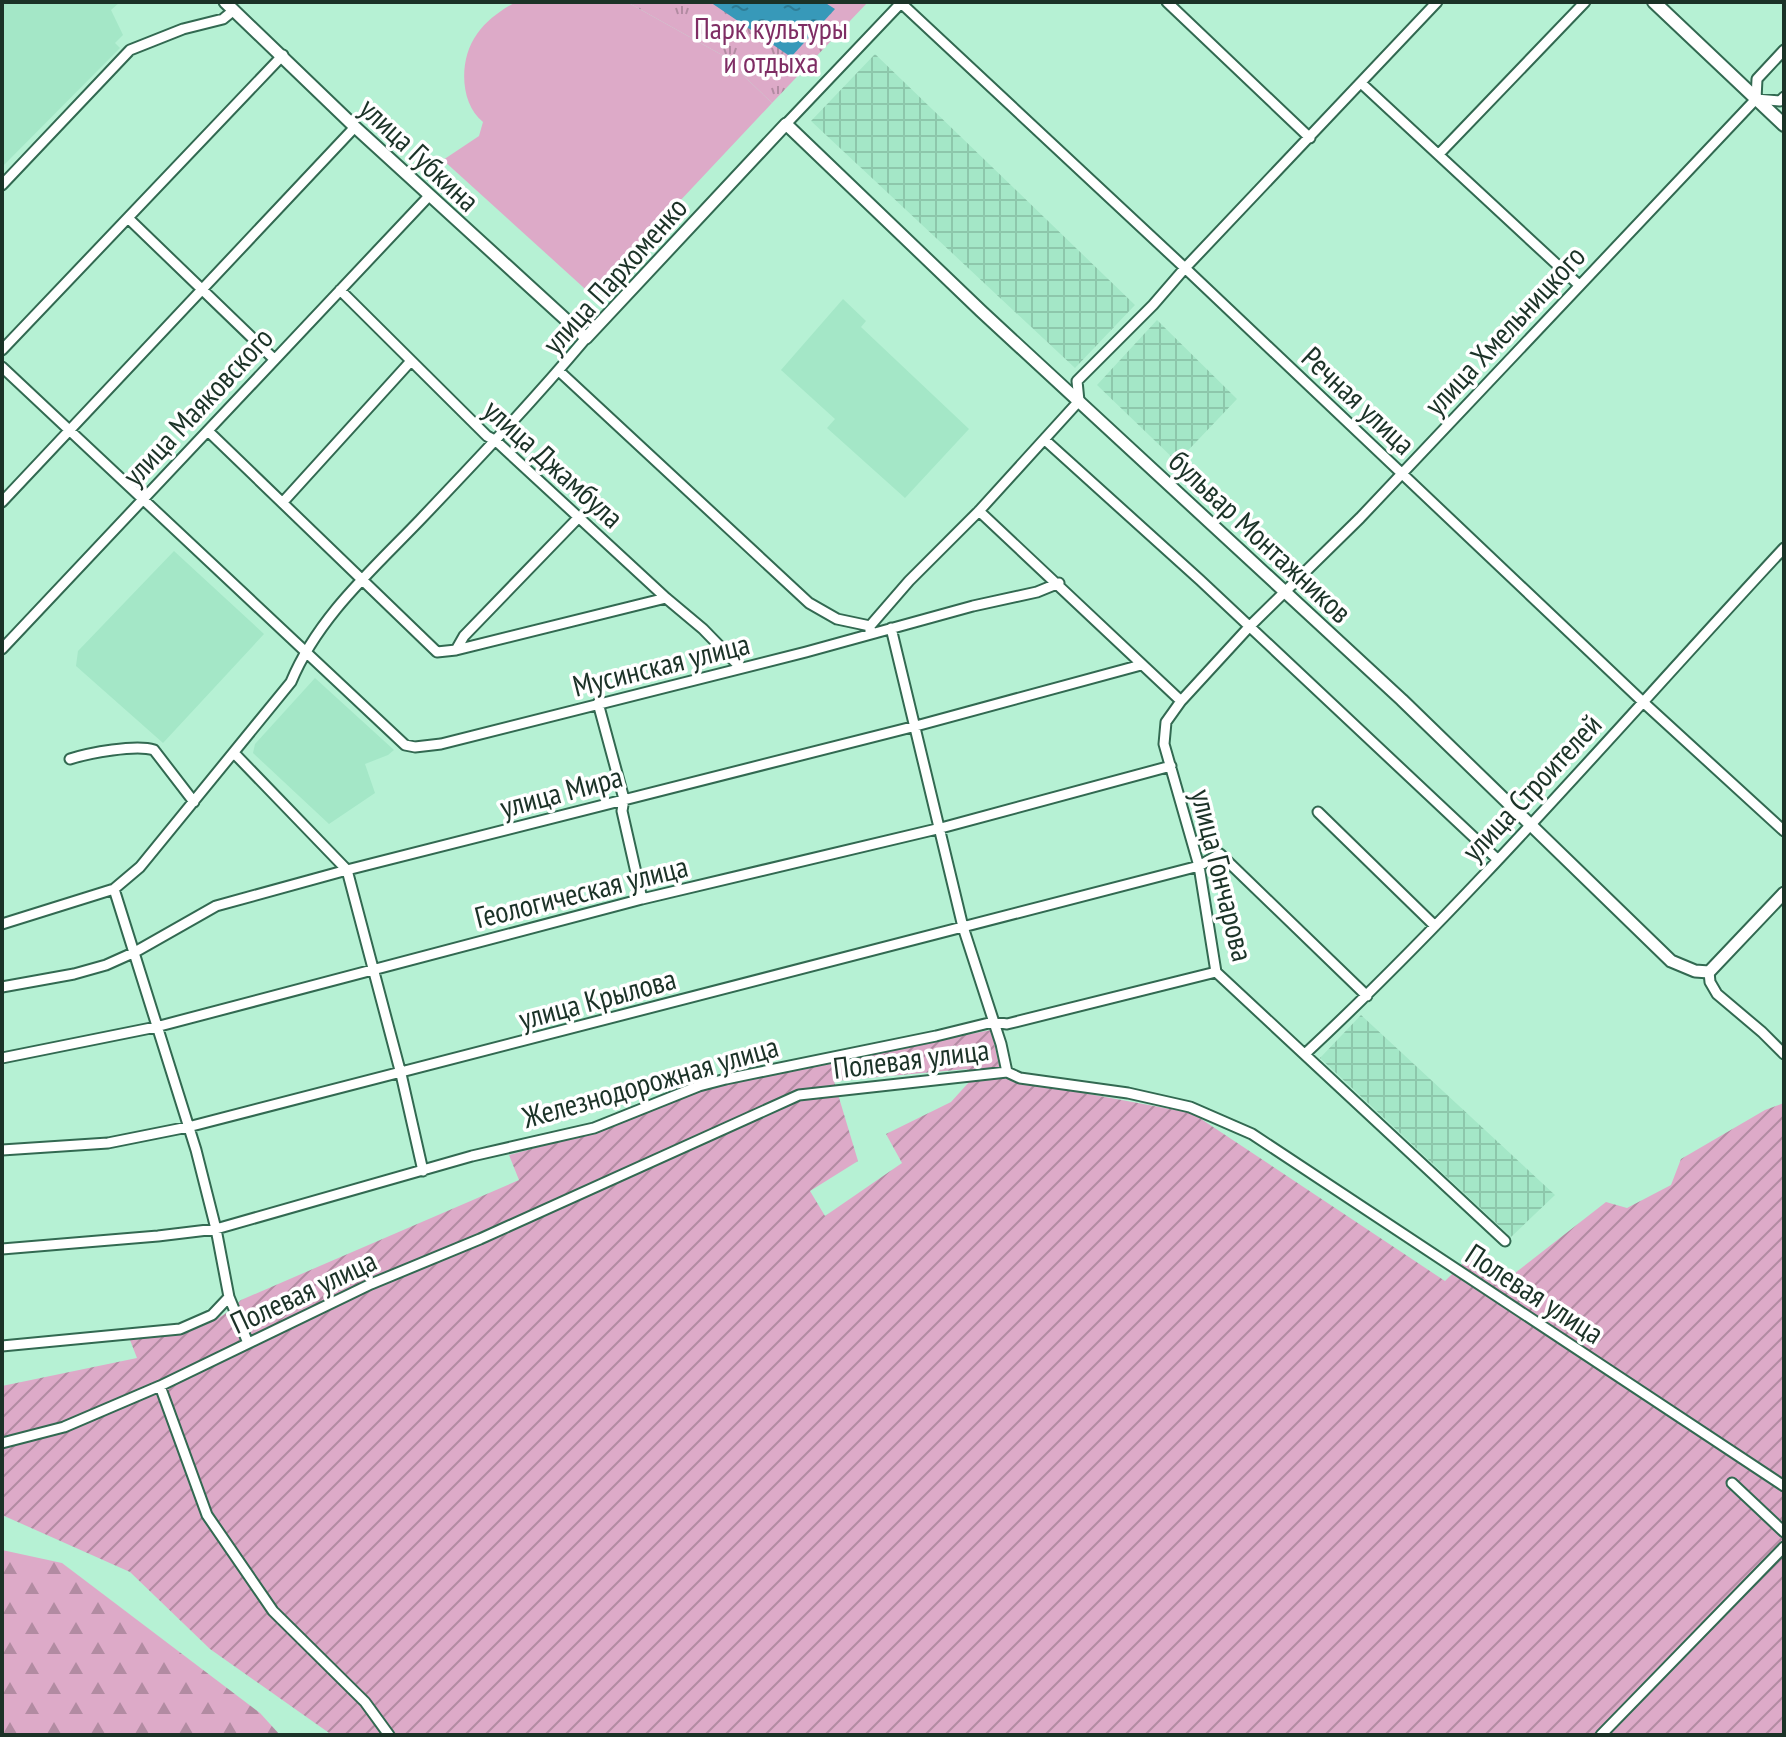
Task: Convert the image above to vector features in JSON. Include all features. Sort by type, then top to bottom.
[{"type":"main road","points":[[1654,2],[1784,125]]},
{"type":"street","points":[[1167,2],[1310,138]]},
{"type":"street","points":[[559,371],[809,603],[837,619],[870,630],[909,581],[979,511],[1079,401],[1077,381],[1153,305],[1437,2]]},
{"type":"street","points":[[1439,154],[1585,2]]},
{"type":"street","name":"улица Пархоменко","points":[[114,889],[140,867],[291,682],[304,652],[327,618],[496,441],[586,338],[901,3]]},
{"type":"street","name":"Речная улица","points":[[901,3],[1784,831]]},
{"type":"street","points":[[2,185],[130,50],[183,29],[223,19],[230,6]]},
{"type":"street","name":"улица Губкина","points":[[230,6],[355,127],[586,338]]},
{"type":"street","name":"улица Хмельницкого","points":[[1285,591],[1360,518],[1756,99],[1757,79],[1784,50]]},
{"type":"street","points":[[2,350],[283,55]]},
{"type":"street","points":[[1361,83],[1579,285]]},
{"type":"street","points":[[1756,99],[1780,101],[1784,97]]},
{"type":"street","name":"бульвар Монтажников","points":[[786,124],[1285,591],[1671,961],[1695,971],[1709,972]]},
{"type":"street","points":[[2,502],[355,127]]},
{"type":"street","name":"улица Маяковского","points":[[2,649],[429,196]]},
{"type":"street","points":[[128,218],[274,359]]},
{"type":"street","name":"улица Джамбула","points":[[340,290],[487,436],[703,629],[740,667]]},
{"type":"street","points":[[283,502],[411,361]]},
{"type":"street","points":[[2,367],[304,652]]},
{"type":"street","points":[[208,431],[437,652],[456,650],[666,598]]},
{"type":"street","points":[[1045,440],[1156,539],[1497,859]]},
{"type":"street","points":[[979,511],[1181,701]]},
{"type":"street","points":[[456,650],[464,636],[579,517]]},
{"type":"street","name":"улица Строителей","points":[[1306,1053],[1435,926],[1784,548]]},
{"type":"street","name":"Мусинская улица","points":[[304,652],[396,738],[405,745],[415,747],[441,744],[806,652],[870,630],[891,628],[1037,592],[1059,583]]},
{"type":"street","name":"улица Гончарова","points":[[1285,591],[1181,701],[1166,722],[1164,744],[1199,866],[1216,972],[1505,1241]]},
{"type":"street","points":[[891,628],[963,927],[1007,1072]]},
{"type":"street","name":"улица Мира","points":[[2,987],[74,974],[135,952],[174,927],[216,906],[1141,665]]},
{"type":"street","points":[[598,703],[624,799],[622,811],[642,899]]},
{"type":"street","points":[[70,759],[90,752],[144,746],[154,750],[194,802]]},
{"type":"street","points":[[234,753],[347,870],[401,1074],[423,1171]]},
{"type":"street","name":"Геологическая улица","points":[[2,1058],[156,1027],[642,899],[941,828],[1171,766]]},
{"type":"street","points":[[1318,812],[1435,926]]},
{"type":"street","name":"улица Крылова","points":[[2,1150],[108,1143],[188,1127],[1199,866],[1220,854],[1367,996]]},
{"type":"street","points":[[2,924],[114,889]]},
{"type":"street","name":"Полевая улица","points":[[2,1346],[180,1329],[212,1315],[229,1297],[216,1229],[188,1127],[114,889]]},
{"type":"street","points":[[1784,893],[1709,972],[1710,982],[1717,994],[1784,1054]]},
{"type":"street","name":"Железнодорожная улица","points":[[2,1249],[216,1229],[517,1145],[594,1128],[699,1086],[726,1079],[993,1022],[1007,1024],[1216,972]]},
{"type":"street","name":"Полевая улица","points":[[2,1443],[64,1427],[160,1386],[371,1284],[480,1239],[799,1095],[1007,1072],[1020,1078],[1128,1093],[1190,1107],[1252,1134],[1784,1486]]},
{"type":"street","points":[[229,1297],[248,1343]]},
{"type":"street","points":[[160,1386],[207,1515],[273,1611],[365,1702],[389,1735]]},
{"type":"street","points":[[1732,1483],[1784,1532]]},
{"type":"street","points":[[1601,1735],[1784,1547]]},
{"type":"shaded area","points":[[4,2],[120,2],[111,10],[123,35],[115,43],[120,48],[2,167]]},
{"type":"shaded area","points":[[875,54],[1135,305],[1075,368],[811,121]]},
{"type":"shaded area","points":[[843,299],[866,321],[861,327],[969,429],[905,498],[827,428],[835,419],[781,370]]},
{"type":"shaded area","points":[[1157,320],[1237,399],[1177,462],[1097,385]]},
{"type":"shaded area","points":[[174,551],[264,634],[163,743],[76,666],[78,651]]},
{"type":"shaded area","points":[[315,678],[394,750],[365,764],[375,793],[329,824],[253,753],[255,744]]},
{"type":"shaded area","points":[[1361,1015],[1555,1195],[1511,1237],[1320,1058]]},
{"type":"green space","points":[[516,2],[627,2],[722,55],[772,103],[662,220],[663,229],[594,297],[443,160],[479,136],[483,122],[469,104],[464,80],[471,44],[490,20]]},
{"type":"green space","name":"Парк культуры и отдыха","points":[[627,2],[868,2],[772,103],[722,55]]},
{"type":"green space","points":[[991,1030],[1002,1078],[1192,1113],[1445,1281],[1469,1257],[1501,1284],[1606,1202],[1627,1208],[1671,1185],[1681,1159],[1765,1110],[1784,1103],[1784,1735],[332,1735],[210,1649],[130,1572],[2,1515],[2,1386],[137,1358],[130,1340],[175,1334],[203,1325],[229,1311],[241,1300],[519,1180],[509,1155],[602,1130],[707,1088]],"holes":[[[967,1069],[970,1081],[951,1102],[886,1134],[902,1163],[825,1216],[810,1191],[858,1161],[834,1081]]]},
{"type":"green space","points":[[2,1550],[62,1563],[260,1713],[280,1735],[2,1735]]},
{"type":"water","points":[[710,2],[824,2],[835,9],[791,57]]}]
